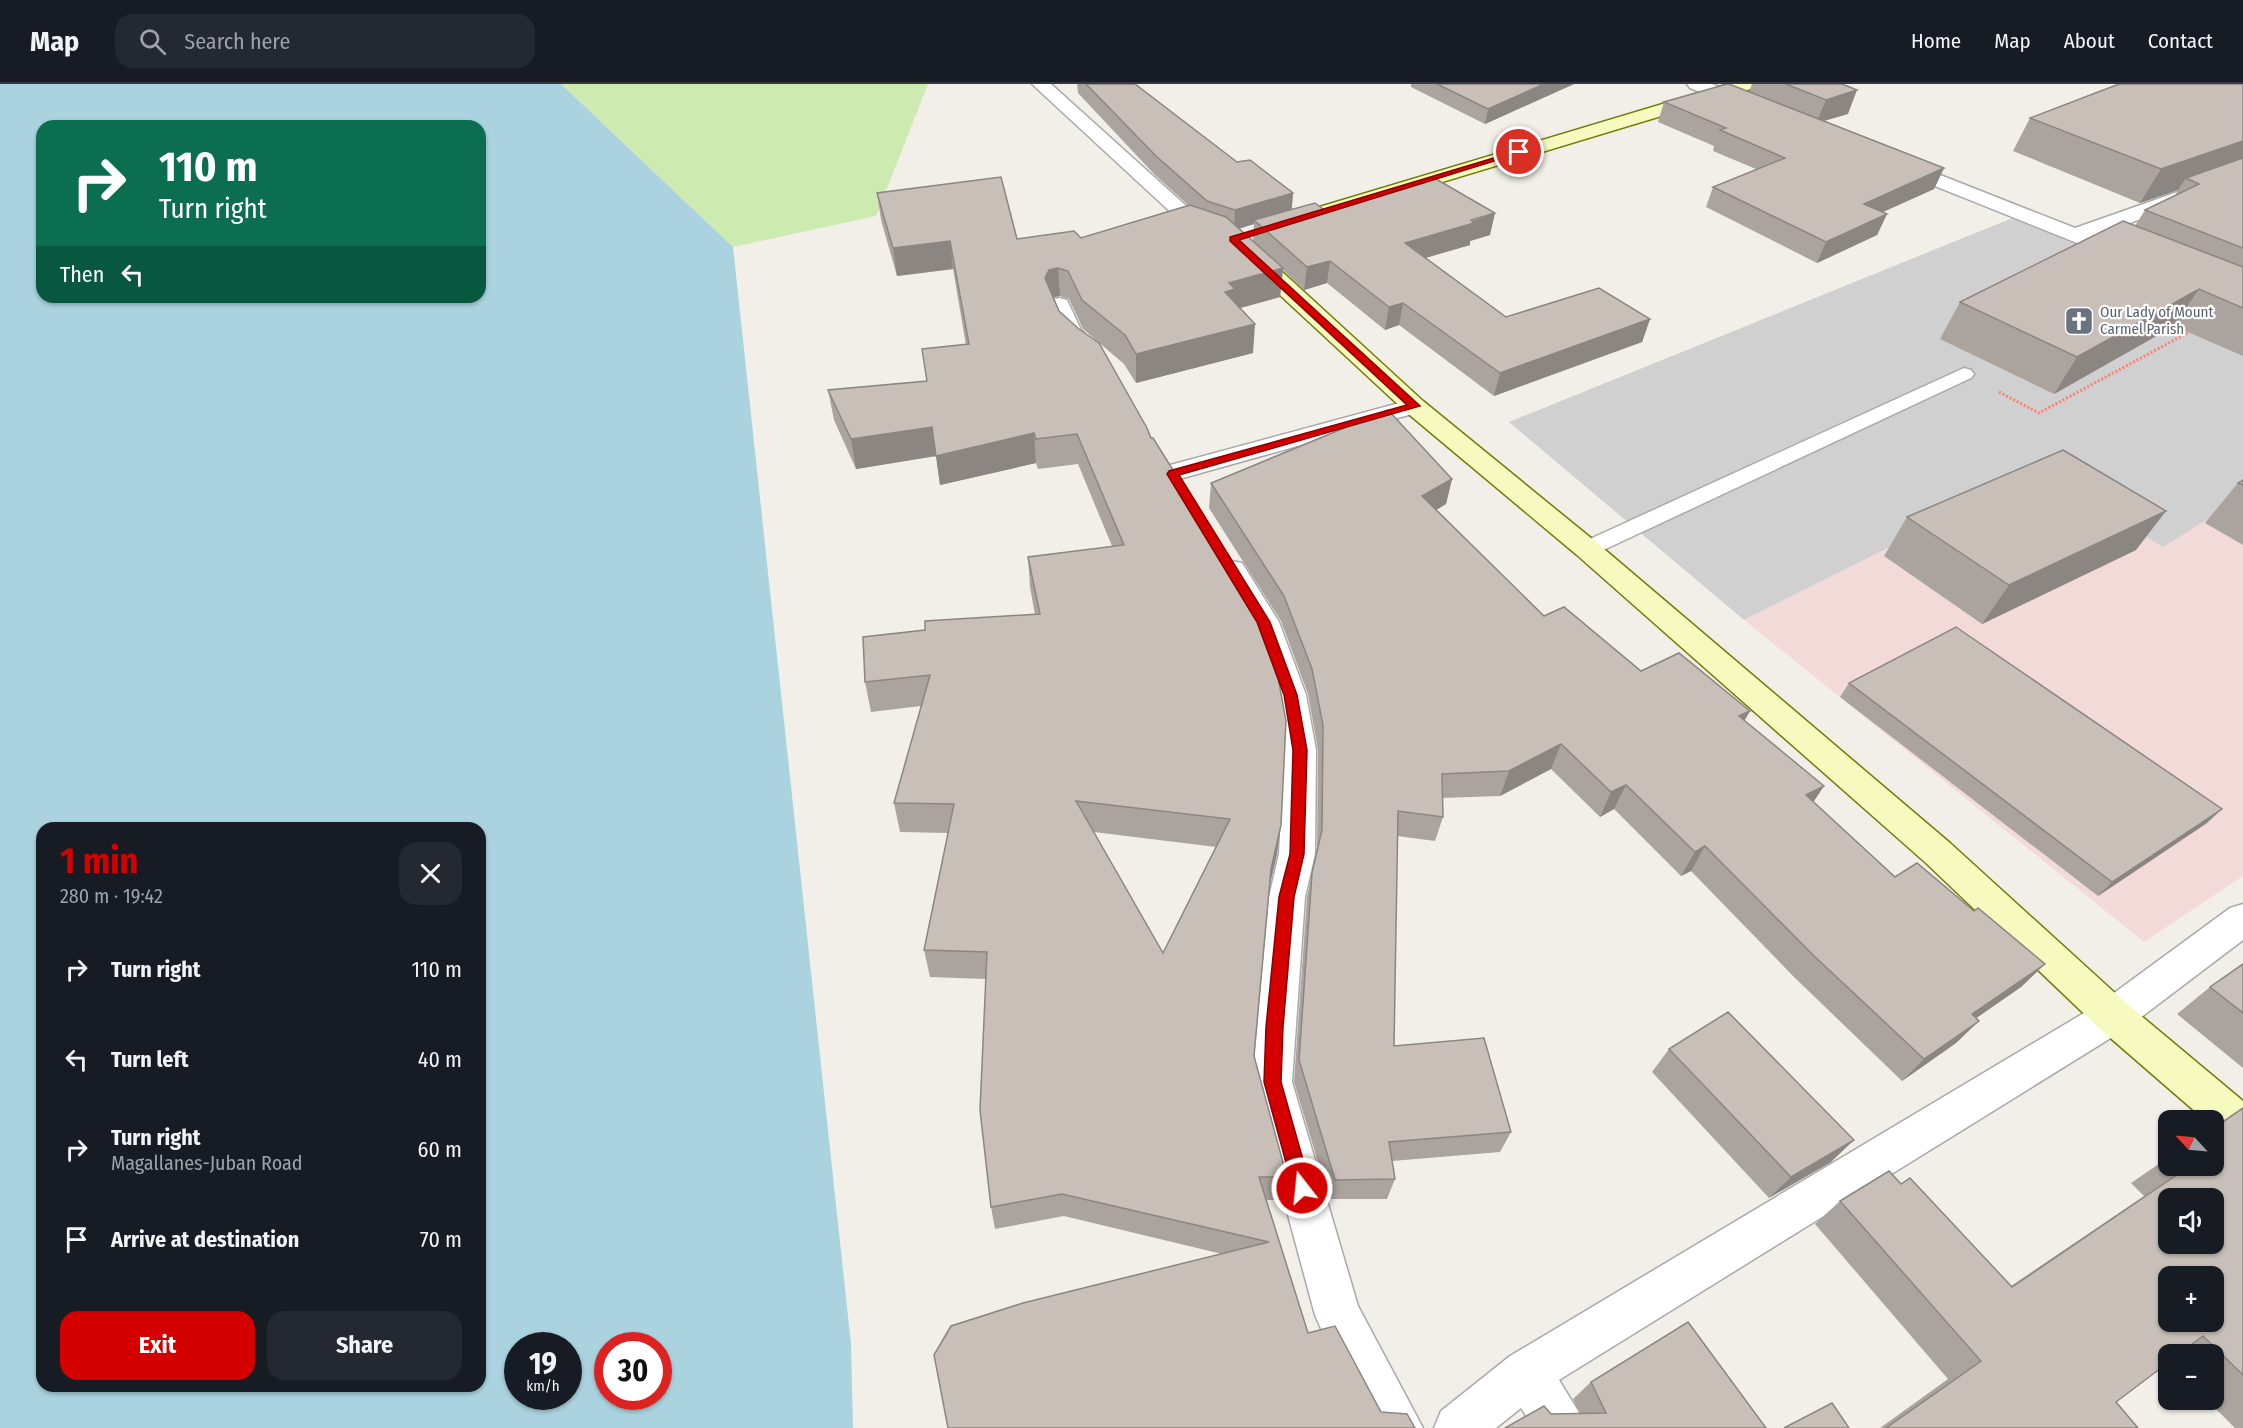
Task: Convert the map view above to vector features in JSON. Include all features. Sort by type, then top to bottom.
[{"type":"main road","points":[[1748,84],[1252,233],[1414,406],[1587,549],[1938,853],[2113,1016],[2243,1127]]},
{"type":"street","points":[[1041,84],[1198,227],[1252,233]]},
{"type":"street","points":[[1696,84],[1772,114]]},
{"type":"street","points":[[1880,158],[2148,265]]},
{"type":"street","points":[[2074,236],[2243,175]]},
{"type":"street","points":[[1059,305],[1070,333],[1089,351],[1111,366]]},
{"type":"street","points":[[1172,474],[1414,406]]},
{"type":"street","points":[[1221,553],[1264,622],[1290,695],[1300,750],[1297,854],[1287,897],[1272,1082],[1338,1315],[1399,1428]]},
{"type":"street","points":[[1458,1428],[1527,1373],[2113,1016],[2243,919]]},
{"type":"street","points":[[1527,1373],[1561,1428]]},
{"type":"lane","points":[[1587,549],[1964,374]]},
{"type":"path","points":[[1964,374],[2039,413],[2191,331]]},
{"type":"shaded area","points":[[2015,217],[2243,311],[2243,497],[2163,547],[2040,472],[1744,620],[1509,422]]},
{"type":"shaded area","points":[[2041,472],[2243,497],[2243,876],[2144,942],[1744,620]]},
{"type":"green space","points":[[561,84],[928,84],[876,216],[733,247]]},
{"type":"water","points":[[0,84],[561,84],[733,247],[851,1344],[853,1428],[0,1428]]},
{"type":"building","points":[[1086,84],[1135,84],[1237,162],[1250,160],[1293,193],[1235,210],[1207,201],[1156,156]]},
{"type":"building","points":[[1437,84],[1544,84],[1488,109]]},
{"type":"building","points":[[1727,84],[1944,168],[1864,204],[1887,214],[1826,242],[1713,187],[1785,158],[1720,130],[1726,128],[1664,102]]},
{"type":"building","points":[[1786,84],[1842,84],[1857,90],[1826,100]]},
{"type":"building","points":[[2119,84],[2243,84],[2243,141],[2161,169],[2030,118]]},
{"type":"building","points":[[2243,158],[2243,248],[2145,210],[2199,184],[2186,178]]},
{"type":"building","points":[[1001,177],[1017,239],[1074,231],[1081,238],[1190,205],[1226,217],[1283,268],[1229,283],[1235,289],[1225,292],[1255,324],[1136,354],[1125,335],[1082,300],[1068,271],[1058,268],[1049,270],[1045,278],[1059,311],[1099,343],[1151,438],[1250,593],[1276,666],[1286,721],[1281,825],[1271,869],[1254,1056],[1287,1177],[1259,1177],[1308,1333],[1335,1326],[1381,1412],[1407,1414],[1415,1428],[948,1428],[934,1355],[951,1326],[1023,1303],[1269,1242],[1062,1194],[991,1207],[980,1110],[987,952],[924,950],[954,804],[894,803],[930,675],[865,682],[863,637],[925,630],[925,621],[1040,614],[1028,557],[1124,545],[1077,434],[1036,439],[1034,433],[936,456],[932,427],[851,439],[828,390],[927,381],[922,349],[969,344],[950,241],[893,248],[877,193]],"holes":[[[1076,801],[1230,819],[1163,953]]]},
{"type":"building","points":[[1436,179],[1495,213],[1471,220],[1474,223],[1405,243],[1506,317],[1599,288],[1650,319],[1500,373],[1403,303],[1389,307],[1330,261],[1307,267],[1254,220],[1315,203],[1327,212]]},
{"type":"building","points":[[2123,221],[2243,267],[2243,308],[2199,289],[2077,357],[1960,302]]},
{"type":"building","points":[[1388,410],[1452,479],[1422,496],[1544,616],[1564,607],[1641,671],[1679,653],[1750,711],[1739,716],[1824,786],[1806,795],[1895,877],[1917,863],[1974,911],[1978,908],[2045,964],[1972,1014],[1979,1021],[1924,1059],[1812,954],[1705,846],[1695,852],[1626,785],[1611,792],[1561,744],[1509,771],[1442,774],[1443,817],[1398,811],[1394,1046],[1484,1038],[1511,1132],[1389,1142],[1395,1179],[1335,1180],[1299,1060],[1312,873],[1322,830],[1323,725],[1312,669],[1284,596],[1211,483]]},
{"type":"building","points":[[2063,450],[2166,511],[2009,585],[1907,517]]},
{"type":"building","points":[[1956,627],[2222,809],[2112,882],[1849,683]]},
{"type":"building","points":[[2243,964],[2243,1013],[2210,987]]},
{"type":"building","points":[[1728,1012],[1854,1140],[1791,1177],[1669,1049]]},
{"type":"building","points":[[2243,1108],[2243,1375],[2224,1356],[2224,1344],[2211,1344],[2203,1336],[2192,1344],[2158,1344],[2158,1370],[2116,1402],[2138,1428],[1886,1428],[1981,1361],[1840,1201],[1889,1171],[1901,1184],[1910,1178],[2012,1287],[2175,1176],[2224,1176],[2224,1121]]},
{"type":"building","points":[[1688,1322],[1766,1428],[1505,1428],[1544,1406],[1551,1414],[1606,1413],[1591,1382]]},
{"type":"building","points":[[1832,1403],[1849,1428],[1784,1428]]},
{"type":"place","name":"Our Lady of Mount Carmel Parish","points":[[2079,321]]},
{"type":"route","points":[[1302,1188],[1272,1082],[1287,897],[1297,854],[1300,750],[1290,695],[1264,622],[1172,474],[1414,406],[1233,239],[1519,152]]}]
